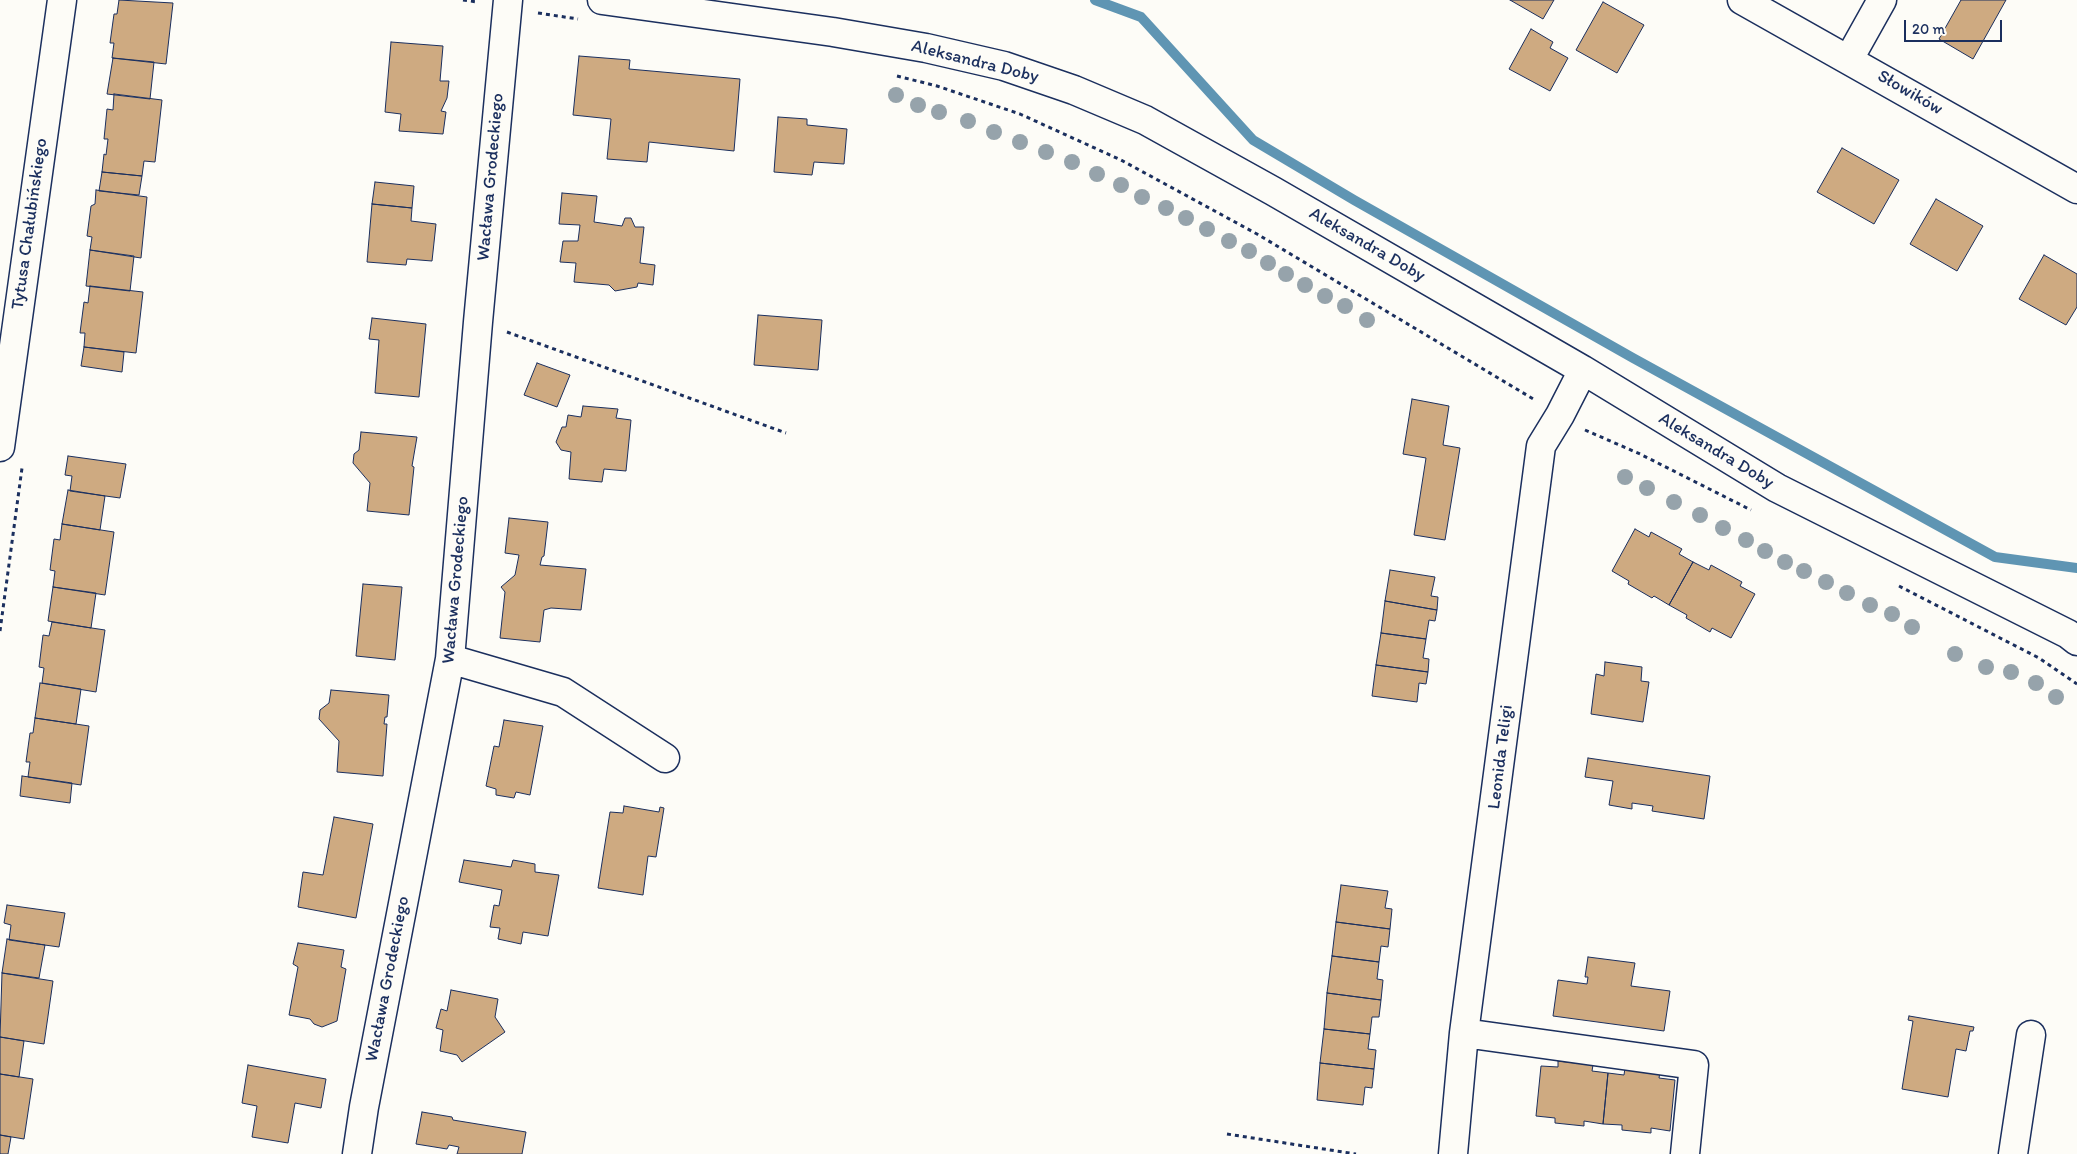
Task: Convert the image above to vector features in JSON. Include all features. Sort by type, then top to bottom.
[{"type":"street","name":"Tytusa Chałubińskiego","points":[[0,447],[62,0]]},
{"type":"street","name":"Aleksandra Doby","points":[[602,0],[834,32],[926,48],[1004,66],[1074,90],[1154,125],[1273,191],[1583,370],[1778,488],[2068,634],[2077,641]]},
{"type":"street","name":"Słowików","points":[[1742,0],[2077,189]]},
{"type":"street","points":[[1849,59],[1882,0]]},
{"type":"street","name":"Wacława Grodeckiego","points":[[357,1154],[364,1107],[450,659],[478,322],[508,4]]},
{"type":"street","name":"Leonida Teligi","points":[[1452,1154],[1464,1033],[1541,446],[1560,415],[1583,370]]},
{"type":"street","points":[[450,659],[563,692],[665,758]]},
{"type":"street","points":[[1464,1033],[1694,1065],[1685,1154]]},
{"type":"street","points":[[2013,1154],[2031,1035]]},
{"type":"path","points":[[463,0],[508,4],[580,20]]},
{"type":"path","points":[[889,75],[937,86],[1020,114],[1121,160],[1257,234],[1596,436],[1640,454],[1754,512]]},
{"type":"path","points":[[478,322],[786,433]]},
{"type":"path","points":[[1895,584],[2039,658],[2077,684]]},
{"type":"path","points":[[1227,1134],[1356,1154]]},
{"type":"building","points":[[119,0],[173,3],[166,64],[112,58],[114,43],[110,43],[114,14],[117,14]]},
{"type":"building","points":[[1510,0],[1554,0],[1543,19]]},
{"type":"building","points":[[1961,0],[2006,0],[1973,59],[1939,39]]},
{"type":"building","points":[[1603,2],[1644,25],[1617,73],[1576,50]]},
{"type":"building","points":[[1531,29],[1553,42],[1550,48],[1568,58],[1550,91],[1509,69]]},
{"type":"building","points":[[391,42],[443,46],[440,81],[449,81],[447,98],[441,111],[446,112],[443,134],[399,131],[401,114],[385,112]]},
{"type":"building","points":[[579,56],[630,60],[629,69],[740,79],[734,151],[649,142],[647,162],[607,159],[611,119],[573,115]]},
{"type":"building","points":[[113,58],[154,62],[150,99],[107,94]]},
{"type":"building","points":[[114,94],[162,100],[155,162],[144,161],[142,176],[102,172],[108,139],[104,139],[107,109],[113,110]]},
{"type":"building","points":[[778,117],[807,119],[807,125],[847,129],[844,164],[814,162],[812,175],[774,172]]},
{"type":"building","points":[[1842,148],[1899,180],[1874,224],[1817,192]]},
{"type":"building","points":[[102,172],[142,176],[139,195],[99,191]]},
{"type":"building","points":[[375,182],[414,186],[412,208],[372,204]]},
{"type":"building","points":[[96,190],[147,197],[141,258],[90,250],[92,237],[87,236],[91,206],[95,204]]},
{"type":"building","points":[[562,193],[597,196],[594,222],[622,226],[625,218],[631,218],[635,227],[644,227],[640,263],[655,265],[653,285],[638,283],[637,287],[615,291],[609,285],[574,282],[576,263],[560,262],[563,241],[578,241],[580,225],[559,224]]},
{"type":"building","points":[[1936,199],[1983,226],[1957,271],[1910,244]]},
{"type":"building","points":[[372,204],[412,208],[411,221],[436,224],[432,261],[407,259],[406,265],[367,262]]},
{"type":"building","points":[[90,250],[134,256],[130,291],[86,286]]},
{"type":"building","points":[[2044,255],[2077,274],[2077,307],[2066,325],[2019,299]]},
{"type":"building","points":[[90,286],[143,292],[136,353],[84,347],[85,333],[80,333],[84,302],[88,303]]},
{"type":"building","points":[[758,315],[822,320],[818,370],[754,365]]},
{"type":"building","points":[[372,318],[426,324],[419,397],[375,393],[379,340],[369,339]]},
{"type":"building","points":[[84,347],[124,352],[122,372],[81,366]]},
{"type":"building","points":[[537,363],[570,375],[557,407],[524,395]]},
{"type":"building","points":[[1412,399],[1449,406],[1443,445],[1460,448],[1445,540],[1414,535],[1426,458],[1403,454]]},
{"type":"building","points":[[583,406],[618,409],[616,418],[631,420],[626,471],[604,469],[602,482],[569,479],[571,452],[561,450],[556,442],[562,427],[566,427],[568,415],[581,417]]},
{"type":"building","points":[[361,432],[417,437],[412,466],[414,467],[409,515],[367,511],[370,483],[353,463],[354,454],[359,450]]},
{"type":"building","points":[[68,456],[126,464],[120,498],[70,491],[72,476],[65,475]]},
{"type":"building","points":[[68,490],[105,496],[100,530],[62,524]]},
{"type":"building","points":[[509,518],[548,522],[544,556],[540,565],[586,569],[581,610],[551,608],[544,610],[540,642],[500,638],[505,592],[501,587],[515,575],[519,555],[505,553]]},
{"type":"building","points":[[62,524],[114,532],[105,595],[53,587],[55,571],[50,570],[54,539],[60,540]]},
{"type":"building","points":[[1635,529],[1649,537],[1651,532],[1682,549],[1679,554],[1693,562],[1669,605],[1654,596],[1652,598],[1628,584],[1629,581],[1612,571]]},
{"type":"building","points":[[1693,562],[1709,570],[1711,565],[1742,582],[1740,586],[1755,594],[1731,638],[1712,628],[1710,632],[1686,618],[1687,615],[1669,605]]},
{"type":"building","points":[[1390,570],[1435,577],[1431,596],[1438,597],[1437,610],[1385,601]]},
{"type":"building","points":[[363,584],[402,587],[395,660],[356,656]]},
{"type":"building","points":[[53,587],[96,593],[91,628],[48,621]]},
{"type":"building","points":[[1385,601],[1437,610],[1435,621],[1429,620],[1426,639],[1381,633]]},
{"type":"building","points":[[52,622],[105,630],[96,692],[42,683],[44,668],[39,667],[43,635],[49,636]]},
{"type":"building","points":[[1381,633],[1426,639],[1423,658],[1429,659],[1428,672],[1376,665]]},
{"type":"building","points":[[1605,662],[1642,667],[1641,681],[1649,682],[1643,722],[1591,714],[1596,674],[1604,676]]},
{"type":"building","points":[[1376,665],[1428,672],[1426,684],[1419,683],[1417,702],[1372,696]]},
{"type":"building","points":[[40,683],[81,689],[76,724],[35,718]]},
{"type":"building","points":[[331,690],[389,695],[387,717],[385,717],[384,724],[387,724],[383,776],[337,772],[339,741],[319,719],[320,710],[329,703]]},
{"type":"building","points":[[35,718],[89,726],[81,785],[28,777],[30,762],[26,762],[30,733],[33,733]]},
{"type":"building","points":[[504,720],[543,726],[530,795],[516,792],[514,798],[496,795],[496,789],[486,786],[494,746],[499,747]]},
{"type":"building","points":[[1588,758],[1710,776],[1704,819],[1652,811],[1653,806],[1632,803],[1632,809],[1609,805],[1613,781],[1585,777]]},
{"type":"building","points":[[22,776],[72,783],[70,803],[20,796]]},
{"type":"building","points":[[624,806],[659,812],[660,807],[664,808],[656,857],[648,856],[643,895],[598,888],[610,812],[623,813]]},
{"type":"building","points":[[334,817],[373,824],[356,918],[298,907],[303,872],[323,875]]},
{"type":"building","points":[[464,860],[511,867],[513,860],[535,864],[535,872],[559,875],[548,936],[523,932],[521,944],[498,939],[500,928],[490,927],[494,905],[499,906],[502,890],[459,882]]},
{"type":"building","points":[[1341,885],[1388,891],[1385,908],[1392,909],[1390,929],[1336,922]]},
{"type":"building","points":[[7,905],[65,913],[59,947],[9,940],[11,925],[4,923]]},
{"type":"building","points":[[1336,922],[1390,929],[1388,947],[1381,946],[1379,962],[1332,956]]},
{"type":"building","points":[[7,939],[45,945],[39,978],[2,973]]},
{"type":"building","points":[[298,943],[344,950],[341,967],[346,969],[337,1021],[322,1027],[314,1024],[310,1019],[289,1015],[298,967],[293,964]]},
{"type":"building","points":[[1332,956],[1379,962],[1377,979],[1383,980],[1381,1000],[1327,993]]},
{"type":"building","points":[[1588,957],[1635,963],[1631,986],[1670,991],[1664,1031],[1553,1016],[1558,980],[1587,984],[1588,977],[1585,977]]},
{"type":"building","points":[[2,973],[53,981],[44,1044],[0,1037]]},
{"type":"building","points":[[451,990],[498,999],[495,1017],[505,1032],[462,1062],[457,1055],[440,1051],[443,1030],[436,1028],[441,1009],[447,1011]]},
{"type":"building","points":[[1327,993],[1381,1000],[1379,1017],[1372,1017],[1370,1034],[1324,1029]]},
{"type":"building","points":[[1909,1016],[1974,1027],[1973,1031],[1970,1031],[1966,1051],[1956,1049],[1948,1097],[1902,1089],[1913,1021],[1908,1020]]},
{"type":"building","points":[[1324,1029],[1370,1034],[1368,1049],[1376,1050],[1374,1069],[1320,1063]]},
{"type":"building","points":[[0,1037],[24,1041],[19,1077],[0,1074]]},
{"type":"building","points":[[1558,1061],[1593,1065],[1592,1071],[1608,1073],[1603,1124],[1584,1121],[1584,1126],[1555,1123],[1555,1118],[1536,1116],[1541,1066],[1558,1067]]},
{"type":"building","points":[[1320,1063],[1374,1069],[1372,1088],[1365,1087],[1363,1105],[1317,1100]]},
{"type":"building","points":[[248,1065],[326,1079],[321,1108],[295,1103],[288,1143],[252,1137],[257,1106],[242,1103]]},
{"type":"building","points":[[1625,1068],[1660,1072],[1659,1078],[1675,1080],[1670,1131],[1651,1128],[1651,1133],[1622,1130],[1622,1125],[1603,1124],[1608,1073],[1624,1075]]},
{"type":"building","points":[[0,1074],[33,1079],[24,1139],[0,1135]]},
{"type":"building","points":[[422,1112],[452,1117],[453,1120],[526,1132],[522,1154],[457,1154],[459,1147],[449,1145],[447,1149],[416,1144]]},
{"type":"building","points":[[0,1135],[11,1137],[8,1154],[0,1154]]},
{"type":"waterway","points":[[1095,0],[1141,17],[1253,140],[1354,200],[1633,358],[1995,557],[2077,568]]}]
